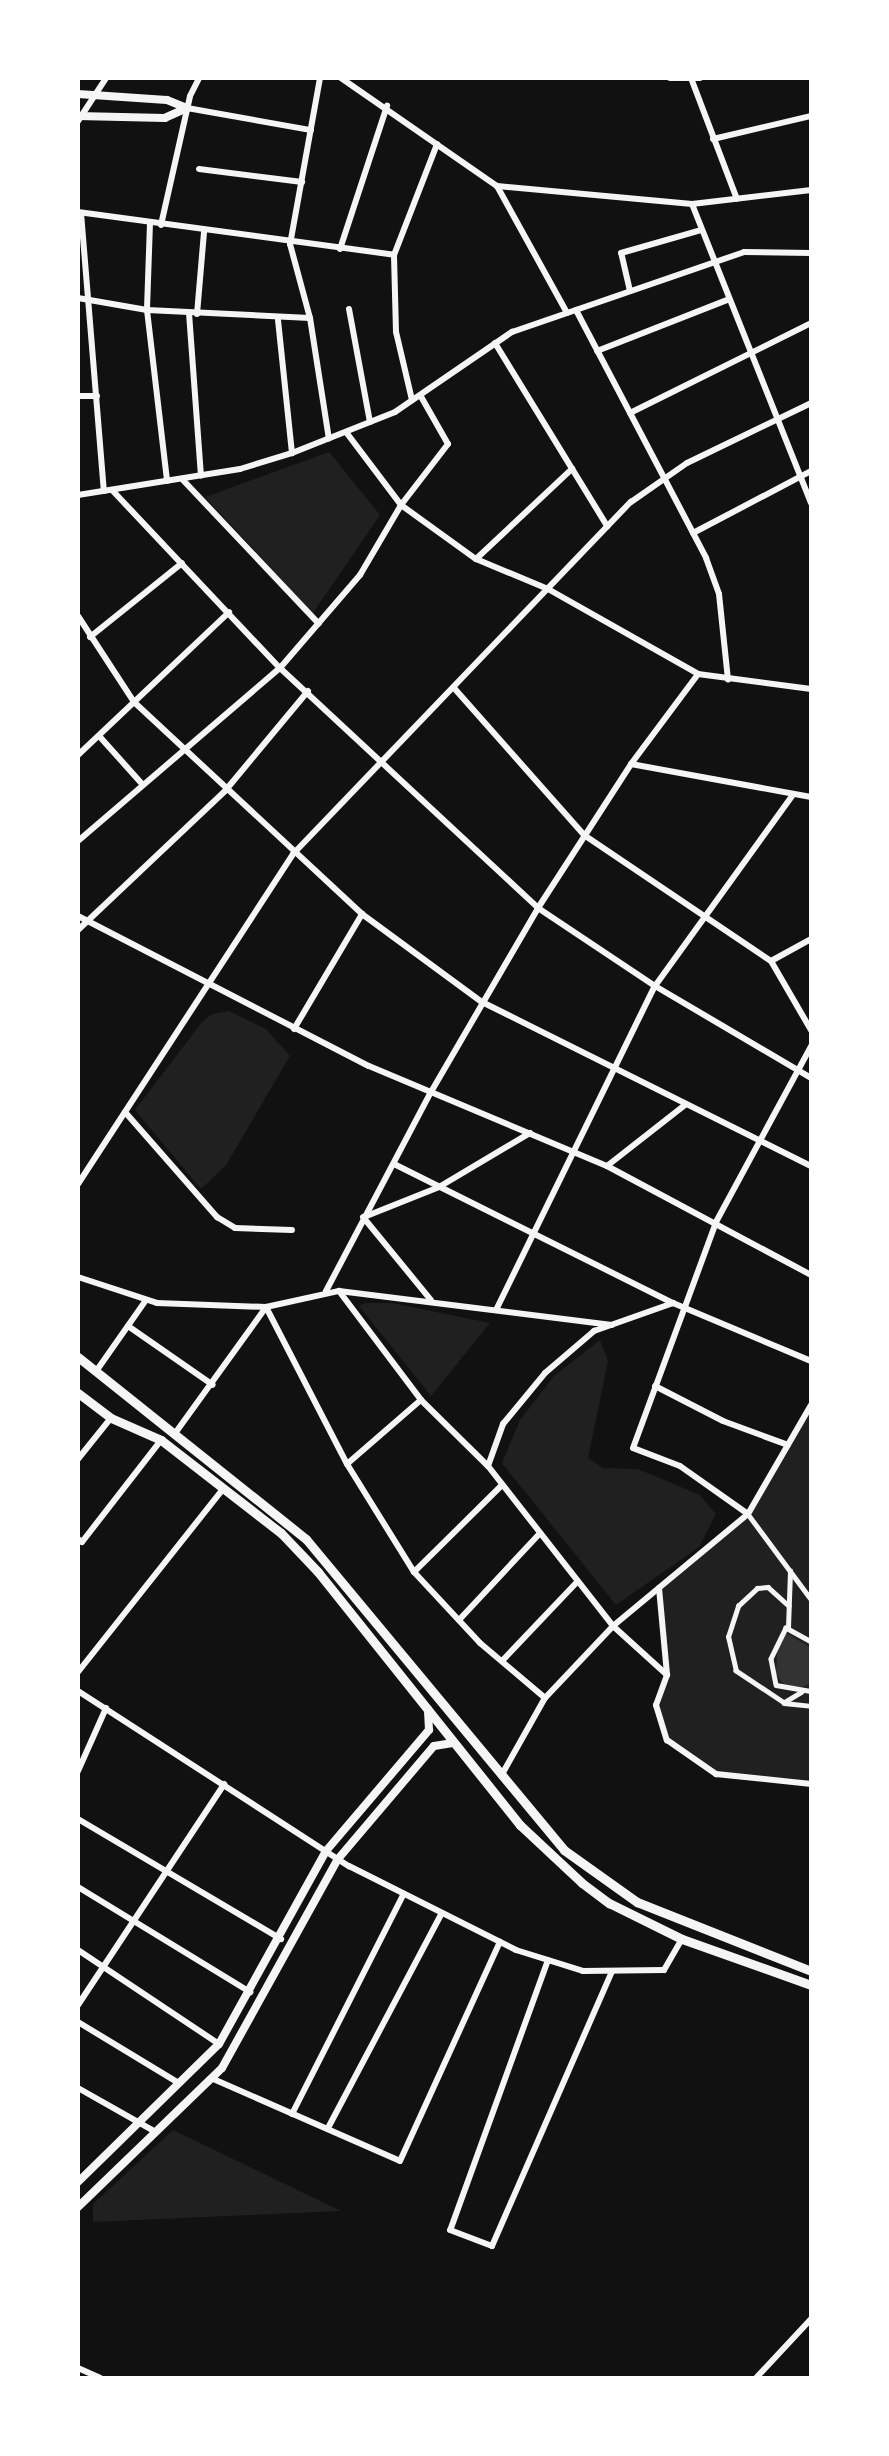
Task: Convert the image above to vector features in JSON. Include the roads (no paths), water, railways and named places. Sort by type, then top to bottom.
[{"type":"main road","points":[[78,1356],[176,1432],[306,1539],[500,1778],[564,1850],[613,1889],[811,1971]]},
{"type":"main road","points":[[78,1393],[111,1418],[161,1440],[222,1490],[281,1533],[318,1572],[520,1825],[582,1883],[609,1904],[682,1939],[811,1985]]},
{"type":"street","points":[[79,118],[106,78]]},
{"type":"street","points":[[161,225],[187,108],[199,78]]},
{"type":"street","points":[[320,78],[290,244],[310,318],[329,439]]},
{"type":"street","points":[[341,78],[387,106],[497,186],[567,313]]},
{"type":"street","points":[[670,78],[700,78]]},
{"type":"street","points":[[691,79],[737,199]]},
{"type":"street","points":[[78,94],[167,100],[187,108],[311,130]]},
{"type":"street","points":[[340,249],[387,106]]},
{"type":"street","points":[[79,118],[165,118],[187,108]]},
{"type":"street","points":[[713,139],[811,116]]},
{"type":"street","points":[[412,400],[396,332],[394,255],[437,144]]},
{"type":"street","points":[[199,169],[302,182]]},
{"type":"street","points":[[497,186],[692,204],[811,190]]},
{"type":"street","points":[[692,204],[727,300],[781,417],[803,475],[811,504]]},
{"type":"street","points":[[104,491],[80,212],[290,244],[394,255]]},
{"type":"street","points":[[150,223],[147,310],[167,481]]},
{"type":"street","points":[[630,291],[621,253],[700,230]]},
{"type":"street","points":[[197,314],[204,232]]},
{"type":"street","points":[[78,495],[201,476],[292,453],[369,422],[420,395],[495,343],[567,313],[744,252],[811,253]]},
{"type":"street","points":[[78,298],[147,310],[278,320],[310,318]]},
{"type":"street","points":[[597,351],[727,300]]},
{"type":"street","points":[[349,309],[369,422]]},
{"type":"street","points":[[576,310],[693,533],[719,594],[728,680]]},
{"type":"street","points":[[189,313],[201,476]]},
{"type":"street","points":[[278,320],[292,453]]},
{"type":"street","points":[[630,413],[811,323]]},
{"type":"street","points":[[495,343],[607,525]]},
{"type":"street","points":[[78,841],[280,668],[360,574],[401,505],[448,444],[420,395]]},
{"type":"street","points":[[78,396],[97,396]]},
{"type":"street","points":[[78,1185],[293,855],[607,525],[663,477],[811,403]]},
{"type":"street","points":[[346,432],[401,505],[476,559],[548,589],[698,674],[728,680],[811,689]]},
{"type":"street","points":[[476,559],[573,469]]},
{"type":"street","points":[[693,533],[811,471]]},
{"type":"street","points":[[182,479],[319,624]]},
{"type":"street","points":[[112,490],[280,668],[538,908],[655,986],[811,1078]]},
{"type":"street","points":[[90,637],[182,563]]},
{"type":"street","points":[[78,755],[100,737],[229,612]]},
{"type":"street","points":[[78,616],[81,627],[134,702],[182,752],[293,855],[362,914],[482,1002],[811,1166]]},
{"type":"street","points":[[326,1291],[363,1217],[394,1164],[431,1092],[538,908],[631,764],[698,674]]},
{"type":"street","points":[[454,688],[584,835],[771,961],[811,1030]]},
{"type":"street","points":[[78,930],[225,791],[308,692]]},
{"type":"street","points":[[100,737],[144,785]]},
{"type":"street","points":[[631,764],[792,796],[811,797]]},
{"type":"street","points":[[497,1308],[571,1151],[655,986],[708,918],[792,796]]},
{"type":"street","points":[[294,1029],[362,914]]},
{"type":"street","points":[[78,916],[84,922],[206,986],[294,1029],[431,1092],[607,1166],[716,1222],[811,1275]]},
{"type":"street","points":[[771,961],[811,939]]},
{"type":"street","points":[[811,1046],[716,1222],[633,1448],[680,1466],[748,1514],[811,1599]]},
{"type":"street","points":[[607,1166],[686,1104]]},
{"type":"street","points":[[124,1112],[217,1217],[235,1228],[292,1230]]},
{"type":"street","points":[[363,1217],[439,1187],[530,1133]]},
{"type":"street","points":[[394,1164],[531,1234],[673,1302],[811,1361]]},
{"type":"street","points":[[363,1217],[432,1300]]},
{"type":"street","points":[[78,1277],[146,1300],[266,1307],[326,1291],[339,1291],[432,1300],[612,1324]]},
{"type":"street","points":[[339,1291],[421,1400],[488,1466],[613,1626],[667,1675]]},
{"type":"street","points":[[97,1370],[146,1300]]},
{"type":"street","points":[[488,1466],[518,1403],[594,1331],[673,1302]]},
{"type":"street","points":[[176,1432],[213,1385],[266,1307]]},
{"type":"street","points":[[266,1307],[347,1464],[414,1572],[459,1620],[545,1698]]},
{"type":"street","points":[[128,1326],[213,1385]]},
{"type":"street","points":[[656,1386],[723,1421],[788,1445]]},
{"type":"street","points":[[347,1464],[421,1400]]},
{"type":"street","points":[[500,1778],[545,1698],[613,1626],[748,1514],[811,1405]]},
{"type":"street","points":[[78,1459],[111,1418]]},
{"type":"street","points":[[79,1543],[161,1440]]},
{"type":"street","points":[[414,1572],[502,1485]]},
{"type":"street","points":[[78,1672],[222,1490]]},
{"type":"street","points":[[459,1620],[540,1533]]},
{"type":"street","points":[[790,1571],[788,1628],[773,1648],[772,1678],[786,1690],[811,1691]]},
{"type":"street","points":[[502,1661],[578,1581]]},
{"type":"street","points":[[789,1606],[768,1587],[757,1588],[738,1606],[728,1637],[736,1671],[784,1703],[811,1706]]},
{"type":"street","points":[[659,1588],[667,1675],[657,1719],[679,1751],[716,1774],[811,1784]]},
{"type":"street","points":[[788,1628],[811,1642]]},
{"type":"street","points":[[78,1691],[338,1859],[441,1915],[500,1942],[583,1971],[612,1971],[664,1970],[682,1939]]},
{"type":"street","points":[[784,1703],[802,1692]]},
{"type":"street","points":[[79,1766],[106,1708]]},
{"type":"street","points":[[78,2182],[177,2082],[219,2044],[281,1940],[326,1851],[429,1730],[428,1708]]},
{"type":"street","points":[[78,2207],[211,2078],[338,1859],[434,1746],[453,1743]]},
{"type":"street","points":[[78,2005],[137,1919],[224,1784]]},
{"type":"street","points":[[78,1819],[170,1869],[281,1940]]},
{"type":"street","points":[[78,1887],[137,1919],[251,1992]]},
{"type":"street","points":[[292,2114],[403,1895]]},
{"type":"street","points":[[328,2128],[441,1915]]},
{"type":"street","points":[[211,2078],[400,2161],[500,1942]]},
{"type":"street","points":[[78,1950],[219,2044]]},
{"type":"street","points":[[548,1960],[450,2230],[492,2246],[612,1971]]},
{"type":"street","points":[[78,2022],[177,2082]]},
{"type":"street","points":[[78,2088],[154,2131]]},
{"type":"street","points":[[756,2378],[811,2319]]},
{"type":"street","points":[[81,2378],[81,2369],[99,2378]]}]
